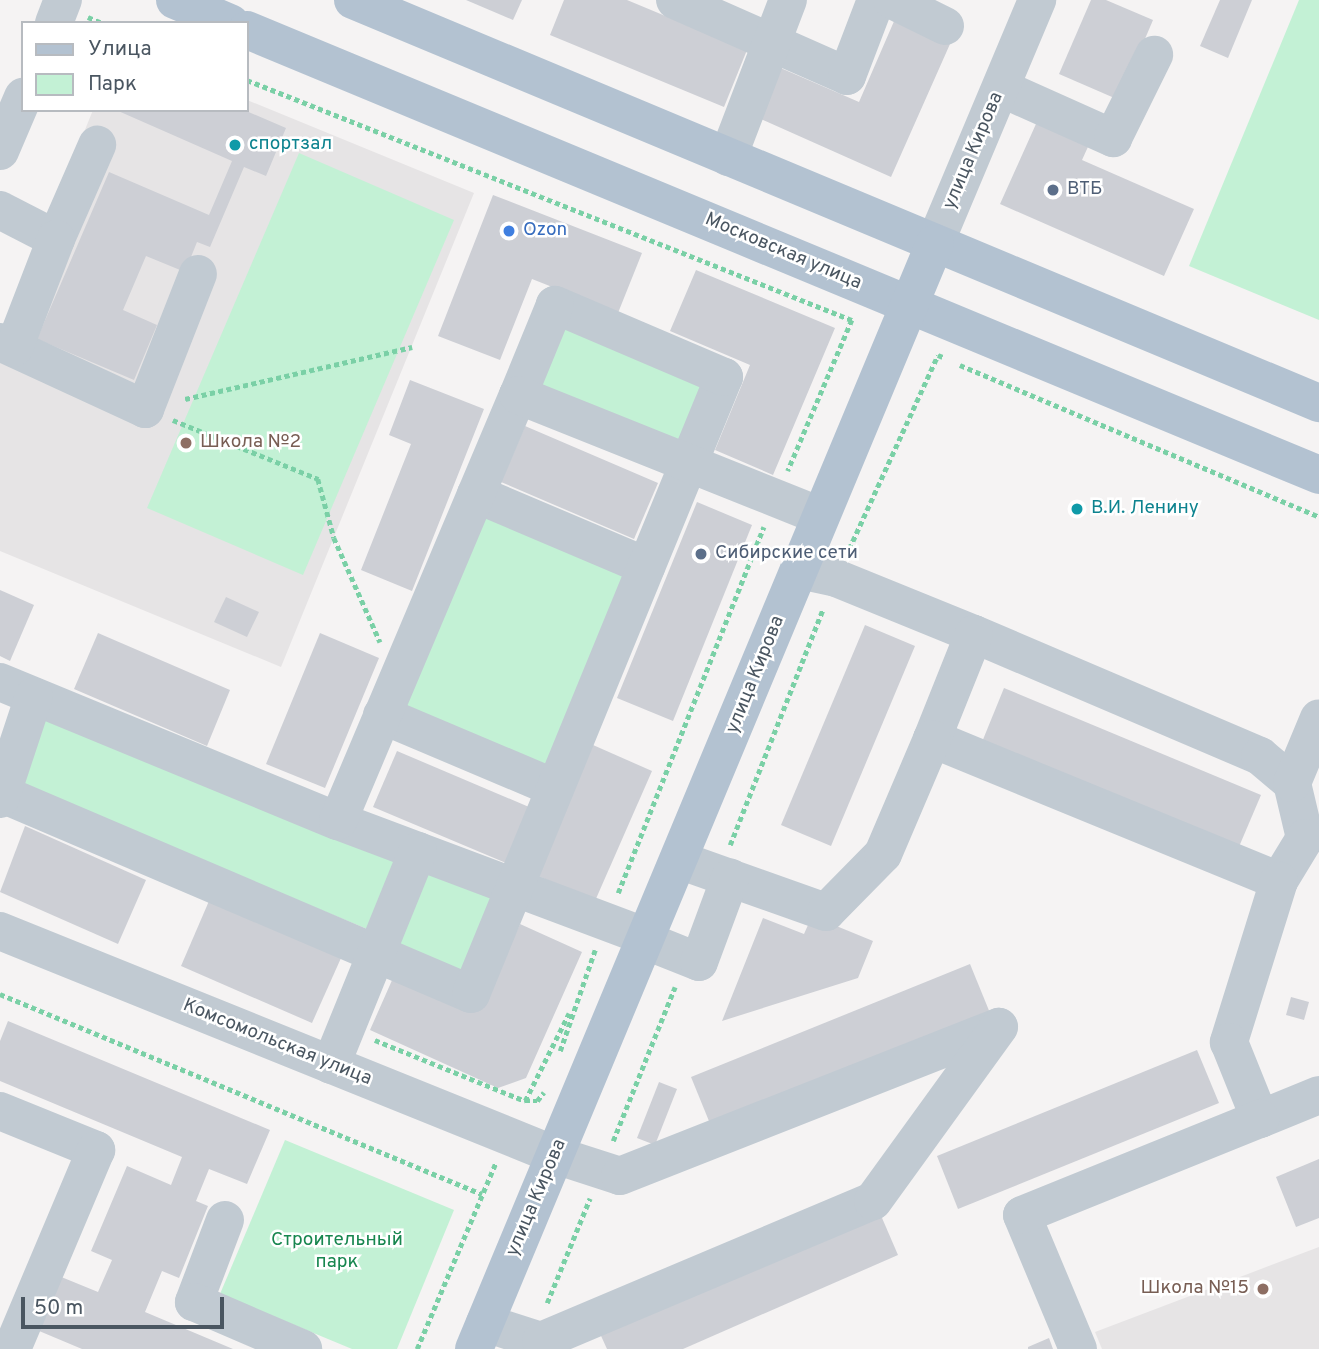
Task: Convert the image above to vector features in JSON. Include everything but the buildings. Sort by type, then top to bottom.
[{"type":"main road","points":[[175,0],[225,21]]},
{"type":"main road","points":[[353,0],[1319,403]]},
{"type":"main road","name":"Московская улица","points":[[248,30],[1319,474]]},
{"type":"main road","name":"улица Кирова","points":[[479,1336],[935,243]]},
{"type":"street","points":[[55,21],[63,0]]},
{"type":"street","points":[[675,0],[848,76],[876,0]]},
{"type":"street","points":[[728,157],[788,0]]},
{"type":"street","points":[[892,0],[945,26]]},
{"type":"street","name":"улица Кирова","points":[[935,243],[1037,0]]},
{"type":"street","points":[[1000,88],[1113,138],[1154,55]]},
{"type":"street","points":[[0,151],[21,102]]},
{"type":"street","points":[[97,145],[7,345],[145,408],[198,274]]},
{"type":"street","points":[[0,210],[56,239]]},
{"type":"street","points":[[338,821],[555,305],[724,377],[514,887],[471,994],[1,795],[17,689],[338,821],[514,887],[607,920],[699,962],[730,878]]},
{"type":"street","points":[[518,394],[821,516]]},
{"type":"street","points":[[476,494],[646,566]]},
{"type":"street","points":[[799,570],[836,578],[1260,756],[1292,783],[1312,840],[1279,881],[1229,1042],[1261,1119]]},
{"type":"street","points":[[679,860],[826,912],[883,854],[974,634]]},
{"type":"street","points":[[382,715],[555,788]]},
{"type":"street","points":[[1292,783],[1319,718]]},
{"type":"street","points":[[932,739],[1279,881]]},
{"type":"street","points":[[331,1065],[418,851]]},
{"type":"street","name":"Комсомольская улица","points":[[0,931],[331,1065],[511,1123],[555,1155],[620,1176],[999,1027],[873,1200],[541,1341],[479,1336]]},
{"type":"street","points":[[1077,1349],[1022,1215],[1319,1095]]},
{"type":"street","points":[[0,1111],[96,1150],[12,1349]]},
{"type":"street","points":[[225,1220],[194,1302],[303,1349]]},
{"type":"path","points":[[248,80],[852,320],[775,499],[574,1003],[525,1101],[511,1123],[417,1349]]},
{"type":"path","points":[[145,408],[412,348]]},
{"type":"path","points":[[938,355],[1319,517]]},
{"type":"path","points":[[145,408],[318,479],[334,538],[397,681]]},
{"type":"path","points":[[0,994],[482,1194]]},
{"type":"path","points":[[559,1057],[574,1003]]},
{"type":"path","points":[[361,1034],[525,1101],[537,1101]]},
{"type":"path","points":[[544,1110],[551,1083]]},
{"type":"shaded area","name":"Школа №2","points":[[248,100],[474,193],[281,667],[0,551],[0,339],[92,112],[248,112]]},
{"type":"shaded area","name":"Школа №15","points":[[1319,1247],[1319,1349],[1102,1349],[1095,1332]]},
{"type":"green space","points":[[1299,0],[1319,0],[1319,320],[1189,266]]},
{"type":"green space","points":[[299,153],[454,220],[303,575],[147,508]]},
{"type":"green space","points":[[558,318],[710,380],[681,451],[529,389]]},
{"type":"green space","points":[[485,516],[632,578],[549,774],[402,712]]},
{"type":"green space","points":[[41,713],[400,863],[372,931],[12,782]]},
{"type":"green space","points":[[425,872],[499,901],[469,976],[395,947]]},
{"type":"green space","name":"Строительный парк","points":[[285,1140],[454,1210],[397,1349],[352,1349],[220,1294]]},
{"type":"place","name":"спортзал","points":[[235,145]]},
{"type":"place","name":"ВТБ","points":[[1053,190]]},
{"type":"place","name":"Ozon","points":[[509,231]]},
{"type":"place","name":"Школа №2","points":[[186,443]]},
{"type":"place","name":"В.И. Ленину","points":[[1077,509]]},
{"type":"place","name":"Сибирские сети","points":[[701,554]]},
{"type":"place","name":"Школа №15","points":[[1263,1289]]}]
